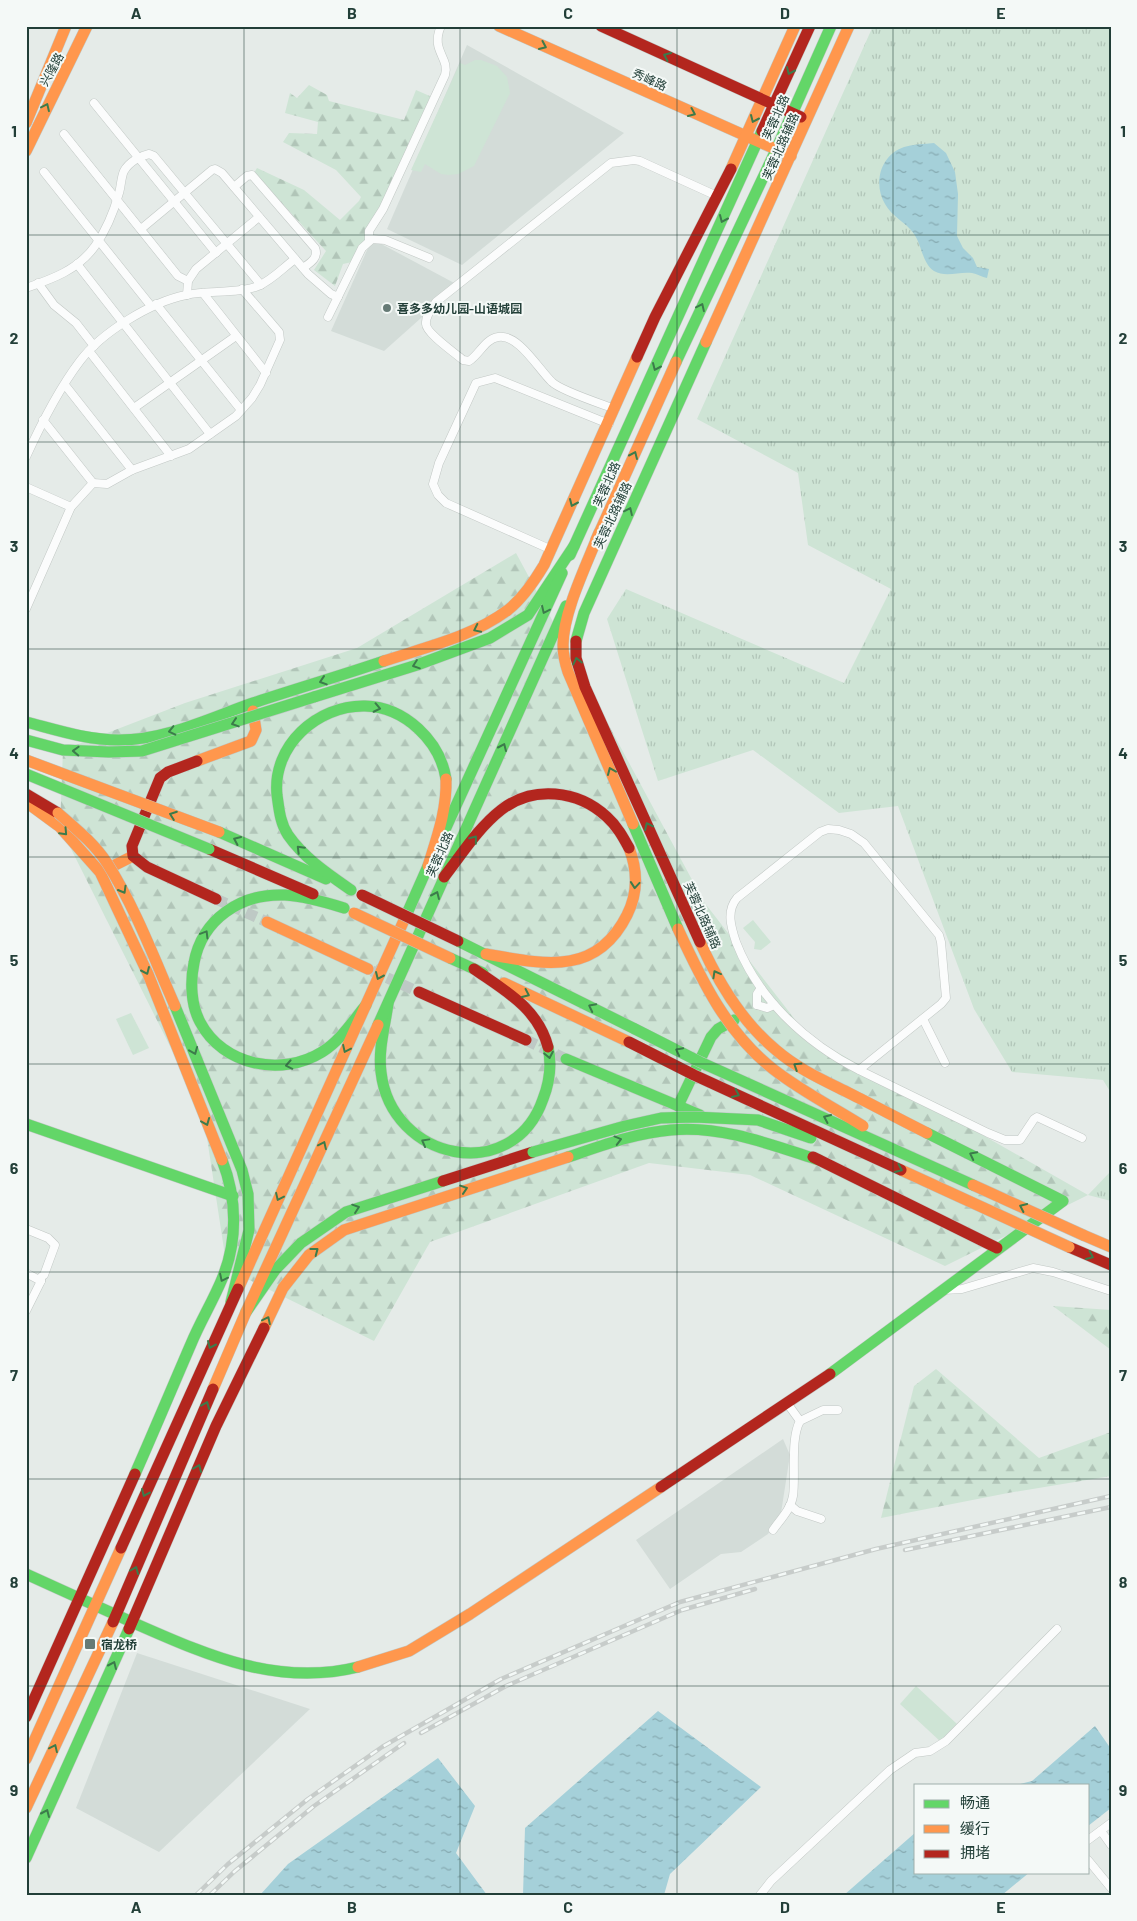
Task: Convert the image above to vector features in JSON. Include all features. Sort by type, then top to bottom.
[{"type":"main road","name":"兴隆路","points":[[26,123],[66,26]]},
{"type":"main road","name":"兴隆路","points":[[26,151],[87,26]]},
{"type":"main road","name":"秀峰路","points":[[499,26],[791,156]]},
{"type":"main road","points":[[602,26],[615,29],[807,120]]},
{"type":"main road","points":[[26,722],[88,738],[144,738],[183,729],[252,704],[472,631],[492,621],[520,598],[535,580],[552,550],[655,317],[717,196],[795,26]]},
{"type":"main road","name":"芙蓉北路","points":[[231,1302],[810,26]]},
{"type":"main road","name":"芙蓉北路","points":[[388,1004],[677,359],[776,150],[831,26]]},
{"type":"main road","name":"芙蓉北路辅路","points":[[848,26],[791,156],[605,563],[576,631],[575,657],[585,687],[698,940],[731,1001],[742,1015],[767,1042],[787,1060],[803,1070],[1063,1201],[997,1248]]},
{"type":"main road","points":[[599,533],[567,621],[563,652],[568,672],[678,929],[712,1000],[744,1042],[774,1070],[911,1156]]},
{"type":"main road","points":[[26,740],[63,750],[142,751],[417,665],[490,638],[528,615],[574,546]]},
{"type":"main road","points":[[216,899],[147,866],[133,856],[132,846],[160,778],[168,772],[251,741],[256,735],[257,730],[252,704]]},
{"type":"main road","points":[[357,893],[316,864],[289,837],[282,822],[274,789],[278,768],[284,753],[308,725],[324,714],[338,709],[366,706],[390,711],[407,719],[426,736],[435,748],[444,767],[446,794],[443,819],[428,866]]},
{"type":"main road","points":[[26,760],[219,832],[357,893],[486,954],[700,1062],[1111,1247]]},
{"type":"main road","points":[[26,774],[209,849],[349,910],[880,1161],[1111,1265]]},
{"type":"main road","points":[[444,877],[493,816],[513,801],[531,796],[550,793],[582,800],[601,811],[614,822],[628,842],[634,859],[637,883],[632,905],[617,932],[596,953],[581,959],[536,962],[486,954]]},
{"type":"main road","points":[[26,794],[58,813],[83,835],[106,861],[126,896],[175,1006],[242,1170],[248,1194],[249,1230],[231,1302],[26,1759]]},
{"type":"main road","points":[[26,802],[60,827],[100,872],[148,974],[225,1168],[233,1196],[233,1238],[227,1269],[192,1341],[166,1404],[26,1717]]},
{"type":"main road","points":[[100,872],[133,856]]},
{"type":"main road","points":[[349,910],[316,900],[267,896],[246,902],[226,911],[212,923],[202,940],[194,962],[190,985],[193,1002],[200,1021],[223,1048],[249,1063],[269,1067],[287,1066],[309,1060],[325,1051],[366,1005]]},
{"type":"main road","points":[[267,922],[368,969]]},
{"type":"main road","points":[[388,1004],[381,1054],[381,1074],[389,1105],[402,1124],[420,1140],[440,1150],[455,1153],[478,1153],[497,1148],[518,1137],[533,1124],[547,1097],[552,1067],[547,1044],[537,1020],[520,1003],[474,969]]},
{"type":"main road","points":[[419,992],[526,1040]]},
{"type":"main road","points":[[26,1808],[116,1615],[246,1312],[388,1004]]},
{"type":"main road","points":[[678,1106],[711,1037],[718,1029],[742,1015]]},
{"type":"main road","points":[[26,1574],[94,1606],[211,1656],[256,1669],[282,1674],[316,1674],[341,1671],[409,1651],[470,1614],[788,1403],[943,1290],[997,1248],[819,1160],[678,1106],[566,1059]]},
{"type":"main road","points":[[246,1312],[275,1270],[300,1243],[346,1212],[533,1152],[625,1126],[661,1118],[694,1116],[758,1120],[880,1161]]},
{"type":"main road","points":[[26,1124],[233,1196]]},
{"type":"main road","points":[[26,1858],[132,1622],[216,1426],[283,1288],[309,1255],[344,1230],[606,1144],[655,1131],[688,1129],[720,1132],[819,1160]]},
{"type":"street","points":[[369,241],[369,231],[383,209],[445,75],[446,65],[437,46],[436,39],[441,26]]},
{"type":"street","points":[[94,103],[216,253]]},
{"type":"street","points":[[64,134],[178,276],[188,281]]},
{"type":"street","points":[[26,288],[50,280],[77,264],[95,246],[118,199],[124,170],[137,158],[149,154],[152,154],[261,284]]},
{"type":"street","points":[[615,409],[553,384],[524,349],[506,338],[499,336],[494,338],[472,359],[469,361],[462,360],[428,330],[426,321],[430,310],[436,302],[611,163],[640,161],[717,196]]},
{"type":"street","points":[[141,229],[212,170],[216,169],[234,187],[303,268],[331,294],[338,297]]},
{"type":"street","points":[[44,172],[98,240],[241,410]]},
{"type":"street","points":[[234,187],[247,176],[252,175],[303,234],[317,252],[315,258],[303,268]]},
{"type":"street","points":[[187,294],[188,281],[196,269],[260,217]]},
{"type":"street","points":[[328,317],[362,248],[369,241],[380,238],[429,258]]},
{"type":"street","points":[[26,458],[30,440],[80,361],[92,348],[125,323],[154,305],[187,294],[242,289],[261,284],[295,259]]},
{"type":"street","points":[[77,264],[210,434]]},
{"type":"street","points":[[38,284],[54,305],[76,323],[134,408],[171,456]]},
{"type":"street","points":[[43,420],[93,483],[108,484],[132,470],[189,448],[241,410],[252,398],[279,344],[280,335],[242,289]]},
{"type":"street","points":[[203,293],[266,373]]},
{"type":"street","points":[[134,408],[236,336]]},
{"type":"street","points":[[552,550],[446,503],[438,495],[433,484],[438,462],[476,383],[486,379],[495,378],[609,424]]},
{"type":"street","points":[[65,385],[132,470]]},
{"type":"street","points":[[26,609],[72,507],[93,483]]},
{"type":"street","points":[[26,487],[72,507]]},
{"type":"street","points":[[859,1070],[923,1019],[946,998],[941,942],[939,935],[864,843],[851,834],[840,830],[828,829],[820,832],[737,898],[733,904],[730,918],[732,930],[749,969],[774,1005],[826,1052],[859,1070],[969,1125],[1005,1140],[1020,1140],[1034,1118],[1037,1117],[1082,1138]]},
{"type":"street","points":[[742,1015],[756,1005],[757,994],[761,988]]},
{"type":"street","points":[[756,1005],[767,1008],[774,1005]]},
{"type":"street","points":[[923,1019],[945,1063]]},
{"type":"street","points":[[26,1229],[48,1238],[54,1242],[55,1247],[44,1275],[41,1277],[42,1281],[26,1311]]},
{"type":"street","points":[[943,1290],[962,1289],[1033,1268],[1053,1272],[1111,1292]]},
{"type":"street","points":[[26,1273],[42,1281]]},
{"type":"street","points":[[773,1530],[790,1505],[793,1497],[797,1434],[800,1421],[788,1403]]},
{"type":"street","points":[[800,1421],[823,1410],[838,1410]]},
{"type":"street","points":[[790,1505],[797,1511],[821,1519]]},
{"type":"street","points":[[760,1895],[771,1881],[890,1770],[915,1753],[930,1751],[946,1741],[1057,1630]]},
{"type":"street","points":[[1090,1839],[1111,1823]]},
{"type":"street","points":[[1101,1831],[1111,1845]]},
{"type":"street","points":[[1090,1862],[1111,1888]]},
{"type":"shaded area","points":[[467,45],[624,133],[462,265],[387,229]]},
{"type":"shaded area","name":"喜多多幼儿园-山语城园","points":[[372,239],[458,285],[384,351],[331,331]]},
{"type":"shaded area","points":[[783,1439],[790,1455],[781,1513],[768,1534],[741,1552],[721,1554],[670,1589],[636,1540]]},
{"type":"shaded area","points":[[137,1653],[310,1709],[159,1852],[76,1808]]},
{"type":"green space","points":[[873,26],[1111,26],[1111,1093],[1103,1080],[1012,1072],[974,1009],[898,806],[839,813],[753,750],[658,781],[607,619],[626,589],[844,683],[891,589],[808,545],[798,473],[697,419]]},
{"type":"green space","points":[[475,60],[481,60],[497,66],[507,77],[510,93],[474,166],[458,174],[449,175],[441,174],[425,164],[421,172],[411,170],[460,63],[465,65]]},
{"type":"green space","points":[[309,85],[327,95],[329,101],[404,120],[416,90],[432,97],[368,236],[352,262],[343,264],[335,286],[314,270],[326,251],[254,173],[257,168],[304,190],[340,220],[359,201],[361,197],[336,170],[283,142],[289,133],[317,134],[318,122],[285,113],[290,93],[297,98]]},
{"type":"green space","points":[[516,553],[704,902],[807,1035],[1088,1195],[945,1266],[750,1175],[649,1163],[430,1242],[374,1341],[227,1269],[203,1112],[60,827],[63,750],[185,703],[357,648]]},
{"type":"green space","points":[[753,920],[771,942],[761,950],[754,949],[755,942],[743,928]]},
{"type":"green space","points":[[131,1013],[149,1048],[133,1055],[116,1019]]},
{"type":"green space","points":[[1111,1171],[1111,1201],[1088,1195]]},
{"type":"green space","points":[[1053,1306],[1111,1310],[1111,1350]]},
{"type":"green space","points":[[936,1369],[1039,1458],[1111,1432],[1111,1476],[1008,1493],[881,1518],[914,1386]]},
{"type":"green space","points":[[916,1686],[957,1724],[941,1742],[900,1704]]},
{"type":"water","points":[[934,143],[946,153],[955,172],[958,194],[957,236],[963,248],[973,258],[977,267],[989,269],[987,278],[972,273],[943,274],[930,268],[914,234],[888,209],[881,196],[879,179],[884,163],[889,156],[904,147]]},
{"type":"water","points":[[658,1711],[761,1787],[670,1874],[664,1895],[523,1895],[525,1828]]},
{"type":"water","points":[[1095,1726],[1111,1749],[1111,1808],[1090,1824],[1090,1784],[1020,1784],[1032,1781]]},
{"type":"water","points":[[438,1758],[475,1806],[456,1853],[487,1895],[260,1895],[288,1864]]},
{"type":"water","points":[[914,1834],[914,1874],[1028,1874],[1002,1895],[844,1895]]},
{"type":"tunnel","points":[[216,899],[267,922]]},
{"type":"tunnel","points":[[372,971],[419,992]]},
{"type":"tunnel","points":[[526,1040],[566,1059]]},
{"type":"railway","points":[[196,1895],[228,1864],[308,1799],[382,1747],[501,1679],[680,1602],[876,1549],[1111,1496]]},
{"type":"railway","points":[[905,1550],[1111,1507]]},
{"type":"railway","points":[[421,1733],[506,1686],[682,1610],[755,1589]]},
{"type":"railway","points":[[210,1895],[235,1871],[314,1806],[404,1743]]},
{"type":"traffic: fast","points":[[676,362],[776,150],[831,26]]},
{"type":"traffic: fast","points":[[570,555],[762,131]]},
{"type":"traffic: fast","points":[[576,641],[584,613],[706,342]]},
{"type":"traffic: fast","points":[[314,697],[417,665],[490,638],[528,615],[574,546]]},
{"type":"traffic: fast","points":[[444,832],[562,573]]},
{"type":"traffic: fast","points":[[378,1025],[566,606]]},
{"type":"traffic: fast","points":[[26,722],[72,734],[107,740],[136,739],[186,728],[250,704],[384,661]]},
{"type":"traffic: fast","points":[[26,740],[63,750],[142,751],[314,697]]},
{"type":"traffic: fast","points":[[351,890],[301,851],[288,835],[282,821],[277,795],[277,777],[282,760],[290,745],[301,732],[315,721],[330,713],[347,708],[365,706],[394,712],[407,720],[428,739],[442,765],[446,779]]},
{"type":"traffic: fast","points":[[26,774],[209,849]]},
{"type":"traffic: fast","points":[[633,824],[678,929]]},
{"type":"traffic: fast","points":[[219,832],[326,879]]},
{"type":"traffic: fast","points":[[405,918],[432,857]]},
{"type":"traffic: fast","points":[[344,908],[307,898],[285,895],[253,899],[239,904],[226,912],[205,934],[198,947],[192,978],[195,1008],[200,1022],[210,1037],[223,1049],[255,1063],[272,1065],[306,1060],[322,1052],[340,1037],[366,1005]]},
{"type":"traffic: fast","points":[[458,941],[635,1029]]},
{"type":"traffic: fast","points":[[450,958],[483,973]]},
{"type":"traffic: fast","points":[[388,1004],[380,1064],[390,1102],[406,1126],[429,1143],[454,1152],[481,1152],[506,1144],[528,1126],[543,1099],[547,1086],[550,1073],[548,1047]]},
{"type":"traffic: fast","points":[[175,1006],[242,1170],[248,1194],[249,1230],[231,1302]]},
{"type":"traffic: fast","points":[[678,1106],[711,1037],[718,1029],[734,1020]]},
{"type":"traffic: fast","points":[[635,1029],[700,1062],[973,1185]]},
{"type":"traffic: fast","points":[[566,1059],[700,1115]]},
{"type":"traffic: fast","points":[[533,1152],[625,1126],[661,1118],[694,1117],[758,1120],[811,1138]]},
{"type":"traffic: fast","points":[[26,1124],[233,1196]]},
{"type":"traffic: fast","points":[[568,1157],[618,1140],[644,1134],[690,1129],[727,1133],[819,1160]]},
{"type":"traffic: fast","points":[[830,1374],[1063,1201],[927,1133]]},
{"type":"traffic: fast","points":[[135,1474],[227,1265],[231,1250],[234,1220],[231,1189],[222,1160]]},
{"type":"traffic: fast","points":[[246,1312],[275,1270],[301,1243],[346,1212],[443,1181]]},
{"type":"traffic: fast","points":[[26,1574],[161,1635],[243,1664],[299,1673],[328,1672],[358,1667]]},
{"type":"traffic: fast","points":[[26,1858],[129,1629]]},
{"type":"traffic: slow","points":[[26,123],[66,26]]},
{"type":"traffic: slow","points":[[26,151],[87,26]]},
{"type":"traffic: slow","points":[[499,26],[791,156]]},
{"type":"traffic: slow","points":[[731,169],[795,26]]},
{"type":"traffic: slow","points":[[706,342],[849,26]]},
{"type":"traffic: slow","points":[[384,661],[448,640],[479,627],[508,610],[523,595],[544,565],[637,357]]},
{"type":"traffic: slow","points":[[596,540],[676,362]]},
{"type":"traffic: slow","points":[[599,533],[571,603],[564,632],[563,652],[568,672],[633,824]]},
{"type":"traffic: slow","points":[[197,761],[251,741],[256,730],[253,711]]},
{"type":"traffic: slow","points":[[26,760],[219,832]]},
{"type":"traffic: slow","points":[[428,866],[443,813],[446,779]]},
{"type":"traffic: slow","points":[[26,802],[60,827],[100,872],[148,974],[222,1160]]},
{"type":"traffic: slow","points":[[58,813],[90,842],[107,863],[135,915],[175,1006]]},
{"type":"traffic: slow","points":[[486,954],[528,961],[566,962],[584,957],[600,949],[614,935],[631,907],[635,890],[635,874],[629,848]]},
{"type":"traffic: slow","points":[[103,871],[133,856]]},
{"type":"traffic: slow","points":[[354,913],[450,958]]},
{"type":"traffic: slow","points":[[238,1289],[405,918]]},
{"type":"traffic: slow","points":[[267,922],[368,969]]},
{"type":"traffic: slow","points":[[678,929],[696,968],[717,1005],[729,1023],[757,1055],[795,1085],[863,1126]]},
{"type":"traffic: slow","points":[[700,942],[732,1001],[752,1027],[776,1050],[811,1074],[927,1133]]},
{"type":"traffic: slow","points":[[504,983],[629,1042]]},
{"type":"traffic: slow","points":[[213,1389],[246,1312],[378,1025]]},
{"type":"traffic: slow","points":[[264,1328],[283,1288],[309,1255],[344,1230],[568,1157]]},
{"type":"traffic: slow","points":[[901,1170],[1069,1247]]},
{"type":"traffic: slow","points":[[973,1185],[1083,1235]]},
{"type":"traffic: slow","points":[[1083,1235],[1111,1247]]},
{"type":"traffic: slow","points":[[358,1667],[409,1651],[470,1614],[661,1487]]},
{"type":"traffic: slow","points":[[26,1759],[121,1548]]},
{"type":"traffic: slow","points":[[26,1808],[113,1622]]},
{"type":"traffic: jam","points":[[601,26],[801,117]]},
{"type":"traffic: jam","points":[[762,131],[810,26]]},
{"type":"traffic: jam","points":[[637,357],[655,317],[731,169]]},
{"type":"traffic: jam","points":[[576,641],[576,658],[585,687],[700,942]]},
{"type":"traffic: jam","points":[[197,761],[168,772],[160,778],[132,846],[133,856],[147,867],[216,899]]},
{"type":"traffic: jam","points":[[26,794],[58,813]]},
{"type":"traffic: jam","points":[[444,877],[485,825],[501,810],[514,802],[541,794],[569,796],[595,808],[614,824],[629,848]]},
{"type":"traffic: jam","points":[[209,849],[313,894]]},
{"type":"traffic: jam","points":[[362,895],[458,941]]},
{"type":"traffic: jam","points":[[474,969],[508,993],[528,1011],[543,1033],[548,1047]]},
{"type":"traffic: jam","points":[[419,992],[526,1040]]},
{"type":"traffic: jam","points":[[629,1042],[694,1075],[901,1170]]},
{"type":"traffic: jam","points":[[443,1181],[533,1152]]},
{"type":"traffic: jam","points":[[813,1157],[997,1248]]},
{"type":"traffic: jam","points":[[1069,1247],[1111,1265]]},
{"type":"traffic: jam","points":[[121,1548],[238,1289]]},
{"type":"traffic: jam","points":[[129,1629],[216,1426],[264,1328]]},
{"type":"traffic: jam","points":[[661,1487],[830,1374]]},
{"type":"traffic: jam","points":[[113,1622],[213,1389]]},
{"type":"traffic: jam","points":[[26,1717],[135,1474]]},
{"type":"place","name":"喜多多幼儿园-山语城园","points":[[387,308]]},
{"type":"place","name":"宿龙桥","points":[[90,1644]]}]
